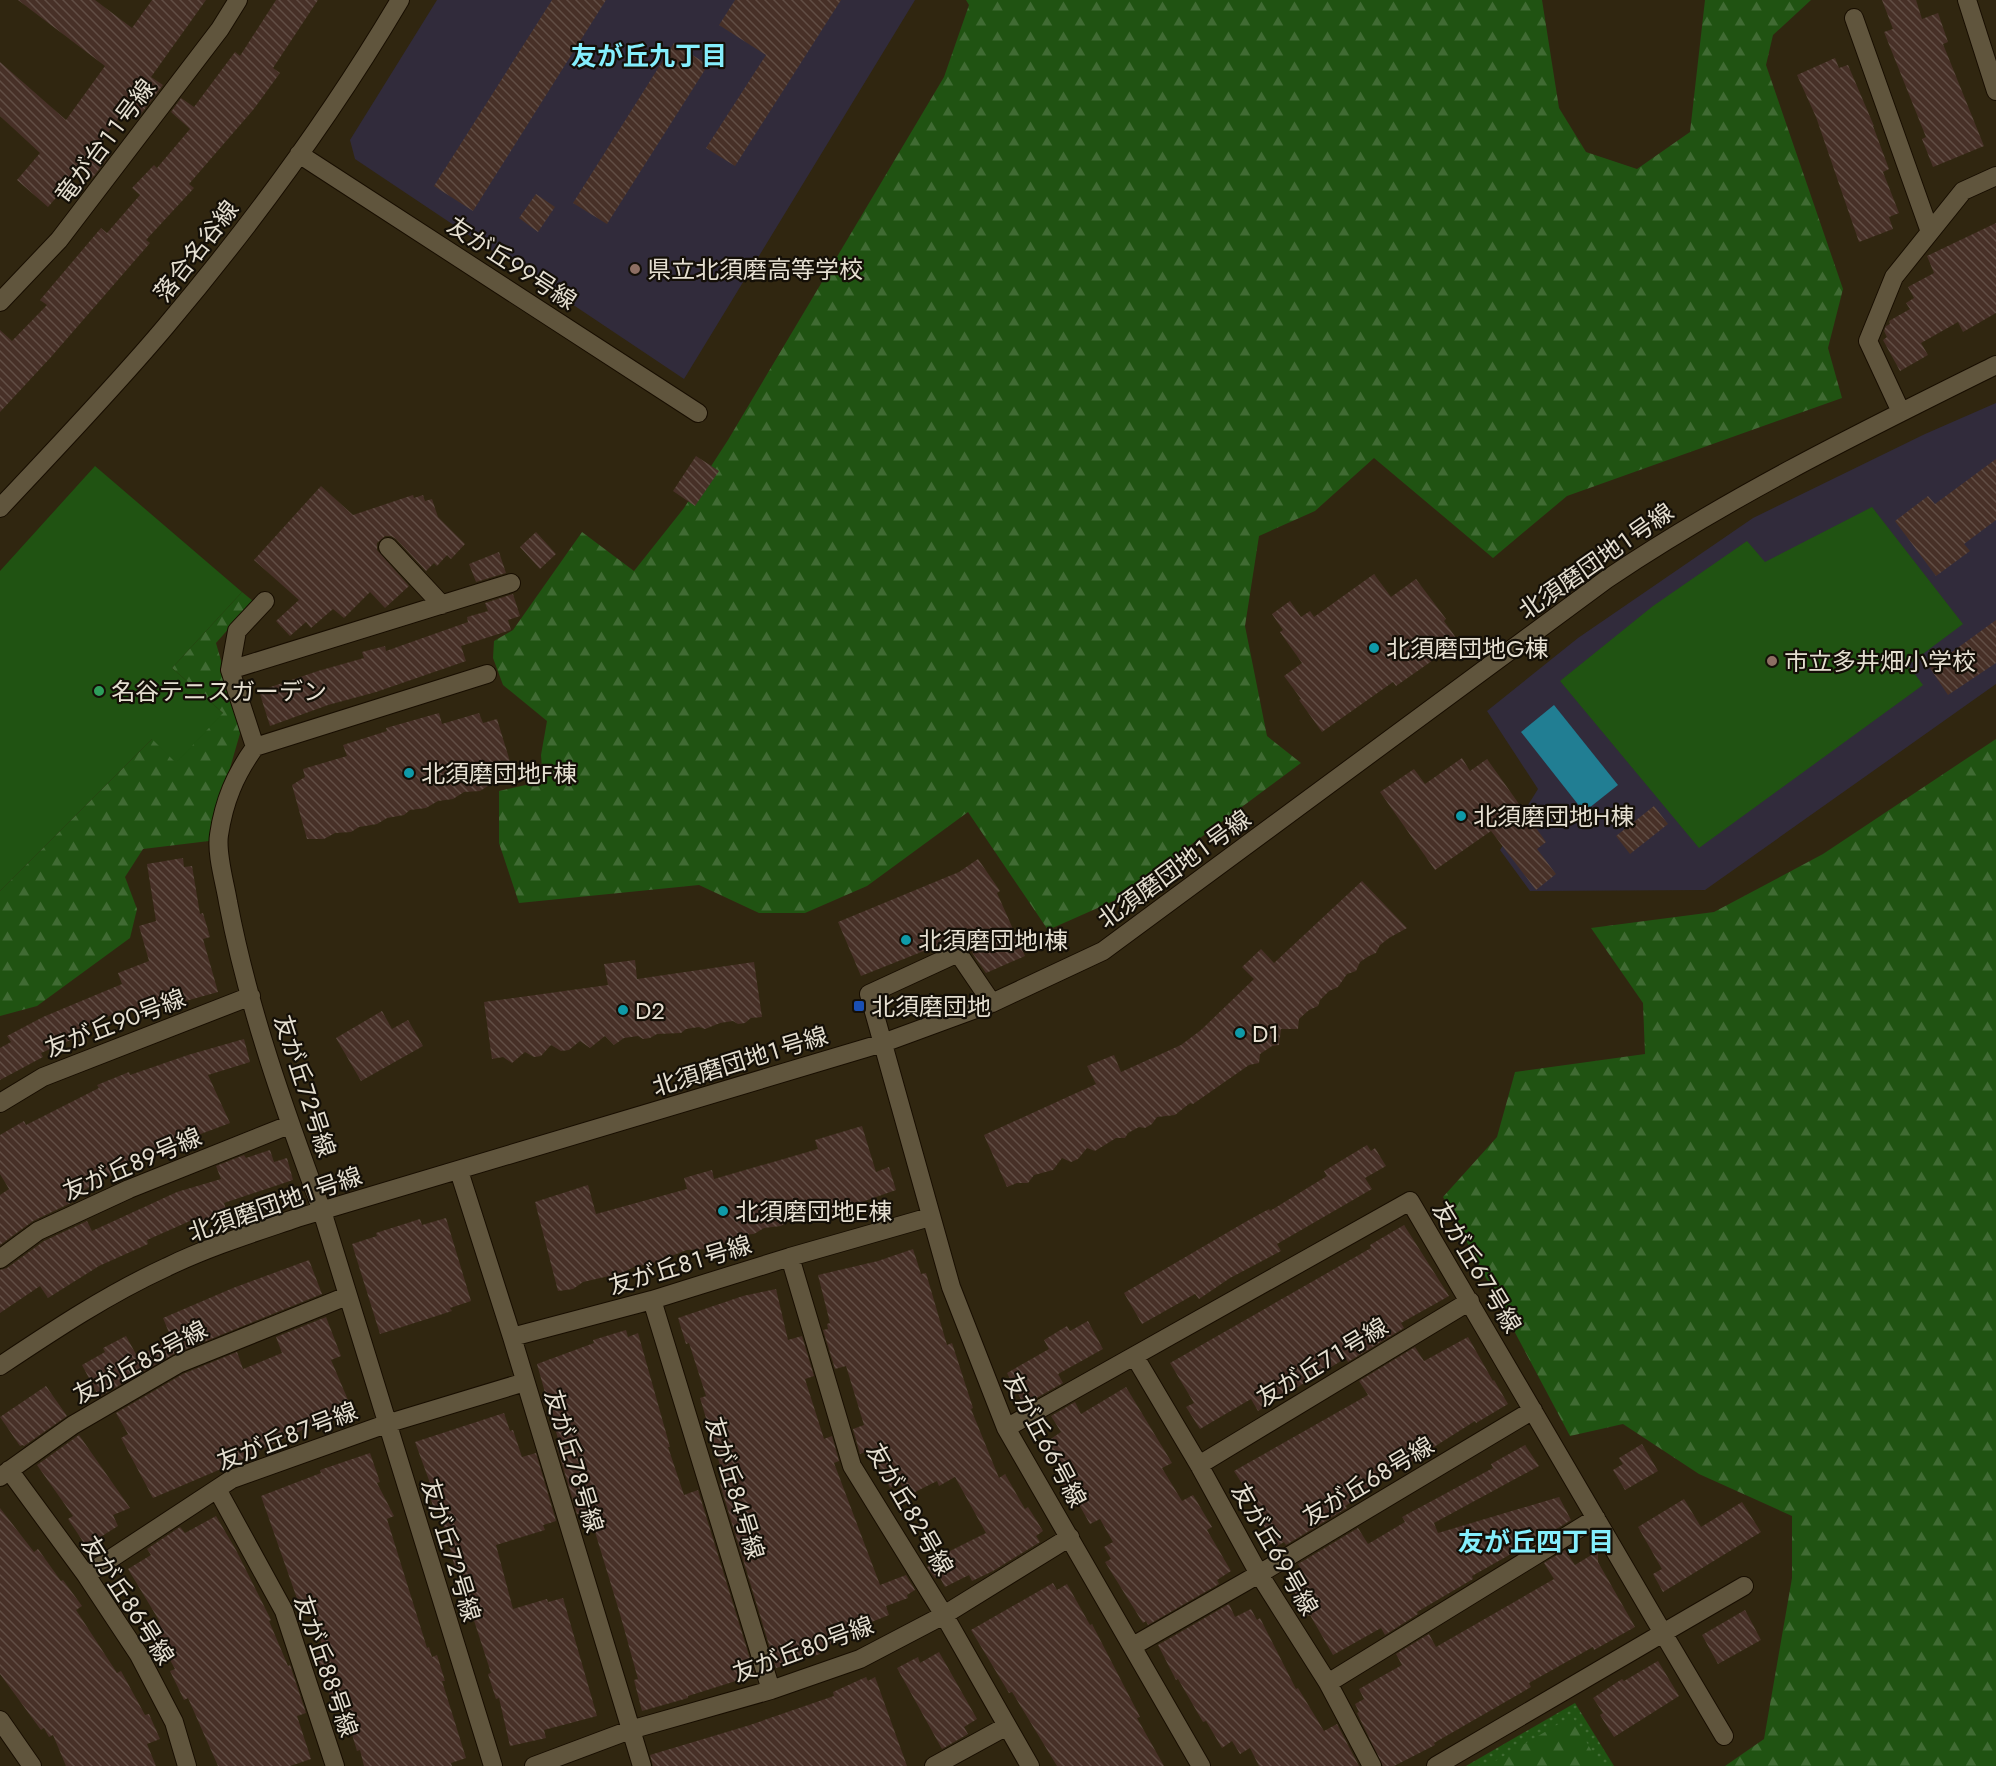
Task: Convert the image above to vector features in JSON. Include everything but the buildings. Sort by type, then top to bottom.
[{"type":"street","name":"竜が台１１号線","points":[[0,302],[59,240],[220,29],[238,0]]},
{"type":"street","points":[[1967,0],[1996,91]]},
{"type":"street","name":"落合名谷線","points":[[0,508],[166,327],[241,234],[300,154],[360,64],[395,2]]},
{"type":"street","points":[[1854,18],[1930,232]]},
{"type":"street","name":"友が丘９９号線","points":[[300,154],[698,413]]},
{"type":"street","points":[[1901,412],[1868,341],[1894,277],[1963,191],[1996,176]]},
{"type":"street","name":"北須磨団地１号線","points":[[0,1366],[78,1314],[167,1267],[235,1240],[322,1211],[883,1043],[992,1003],[1103,951],[1607,579],[1662,541],[1755,488],[1996,365]]},
{"type":"street","points":[[388,547],[442,605]]},
{"type":"street","points":[[230,670],[512,583]]},
{"type":"street","points":[[266,601],[237,631],[230,670],[255,747],[487,674]]},
{"type":"street","name":"友が丘７２号線","points":[[255,747],[238,771],[228,798],[219,837],[223,874],[237,950],[289,1125],[322,1211],[493,1766]]},
{"type":"street","name":"友が丘６６号線","points":[[992,1003],[958,953],[869,994],[951,1287],[1006,1428],[1201,1766]]},
{"type":"street","name":"友が丘９０号線","points":[[0,1102],[43,1077],[251,996]]},
{"type":"street","name":"友が丘８９号線","points":[[0,1259],[38,1232],[119,1194],[289,1125]]},
{"type":"street","name":"友が丘７８号線","points":[[459,1171],[512,1337],[642,1766]]},
{"type":"street","name":"友が丘６７号線","points":[[1006,1428],[1410,1202],[1724,1736]]},
{"type":"street","name":"友が丘８１号線","points":[[512,1337],[652,1300],[930,1217]]},
{"type":"street","name":"友が丘８２号線","points":[[790,1257],[852,1466],[944,1615],[1030,1766]]},
{"type":"street","name":"友が丘８５号線","points":[[5,1474],[73,1425],[178,1364],[347,1296]]},
{"type":"street","name":"友が丘８４号線","points":[[652,1300],[771,1690]]},
{"type":"street","name":"友が丘７１号線","points":[[1199,1465],[1470,1301]]},
{"type":"street","name":"友が丘６９号線","points":[[1135,1357],[1199,1465],[1259,1574],[1328,1683],[1372,1766]]},
{"type":"street","name":"友が丘８７号線","points":[[86,1575],[232,1479],[386,1424],[525,1382]]},
{"type":"street","name":"友が丘６８号線","points":[[1133,1646],[1259,1574],[1533,1410]]},
{"type":"street","name":"友が丘８６号線","points":[[5,1474],[86,1575],[139,1655],[174,1722],[187,1766]]},
{"type":"street","name":"友が丘８８号線","points":[[218,1489],[284,1611],[335,1766]]},
{"type":"street","points":[[1328,1683],[1596,1518]]},
{"type":"street","name":"友が丘８０号線","points":[[534,1766],[630,1730],[771,1690],[860,1659],[944,1615],[1070,1537]]},
{"type":"street","points":[[1436,1766],[1744,1586]]},
{"type":"street","points":[[0,1720],[32,1766]]},
{"type":"street","points":[[934,1766],[1007,1726]]},
{"type":"shaded area","name":"県立北須磨高等学校","points":[[437,0],[915,0],[684,379],[355,159],[350,140]]},
{"type":"shaded area","name":"市立多井畑小学校","points":[[1996,403],[1996,684],[1705,890],[1530,891],[1500,850],[1538,789],[1487,711],[1578,638],[1753,518],[1925,434]]},
{"type":"green space","points":[[966,0],[1542,0],[1559,108],[1586,152],[1637,169],[1690,132],[1705,0],[1811,0],[1773,35],[1766,65],[1843,289],[1828,348],[1842,398],[1567,496],[1493,558],[1374,458],[1315,511],[1259,536],[1245,626],[1267,736],[1301,763],[1118,899],[1048,930],[968,812],[867,886],[805,913],[759,913],[699,885],[519,903],[499,843],[499,791],[543,781],[541,755],[547,721],[503,685],[493,658],[494,641],[513,630],[582,532],[634,571],[684,508],[728,440],[944,77],[969,5]]},
{"type":"green space","name":"名谷テニスガーデン","points":[[95,466],[242,592],[172,668],[223,713],[176,763],[152,739],[0,891],[0,571]]},
{"type":"green space","points":[[1872,507],[1963,624],[1908,665],[1923,685],[1699,848],[1560,681],[1653,606],[1747,541],[1765,562]]},
{"type":"green space","points":[[242,592],[253,601],[216,643],[241,730],[209,841],[143,849],[125,877],[137,909],[130,938],[37,1006],[0,1016],[0,891],[152,739],[223,713],[172,668]]},
{"type":"green space","points":[[1996,739],[1996,1766],[1725,1766],[1764,1739],[1792,1578],[1792,1516],[1699,1474],[1623,1424],[1570,1436],[1443,1197],[1497,1137],[1515,1072],[1645,1054],[1643,1003],[1591,928],[1714,912],[1823,854]]},
{"type":"green space","points":[[1575,1703],[1614,1766],[1466,1766]]},
{"type":"green space","points":[[1572,1716],[1600,1766],[1487,1766]]},
{"type":"water","points":[[1554,705],[1618,785],[1584,812],[1521,732]]},
{"type":"place","name":"県立北須磨高等学校","points":[[635,269]]},
{"type":"place","name":"北須磨団地G棟","points":[[1374,648]]},
{"type":"place","name":"市立多井畑小学校","points":[[1772,661]]},
{"type":"place","name":"名谷テニスガーデン","points":[[99,691]]},
{"type":"place","name":"北須磨団地F棟","points":[[409,773]]},
{"type":"place","name":"北須磨団地H棟","points":[[1461,816]]},
{"type":"place","name":"北須磨団地I棟","points":[[906,940]]},
{"type":"place","name":"北須磨団地","points":[[859,1006]]},
{"type":"place","name":"D2","points":[[623,1010]]},
{"type":"place","name":"D1","points":[[1240,1033]]},
{"type":"place","name":"北須磨団地E棟","points":[[723,1211]]},
{"type":"district","name":"友が丘九丁目","points":[[649,56]]},
{"type":"district","name":"友が丘四丁目","points":[[1536,1542]]}]
